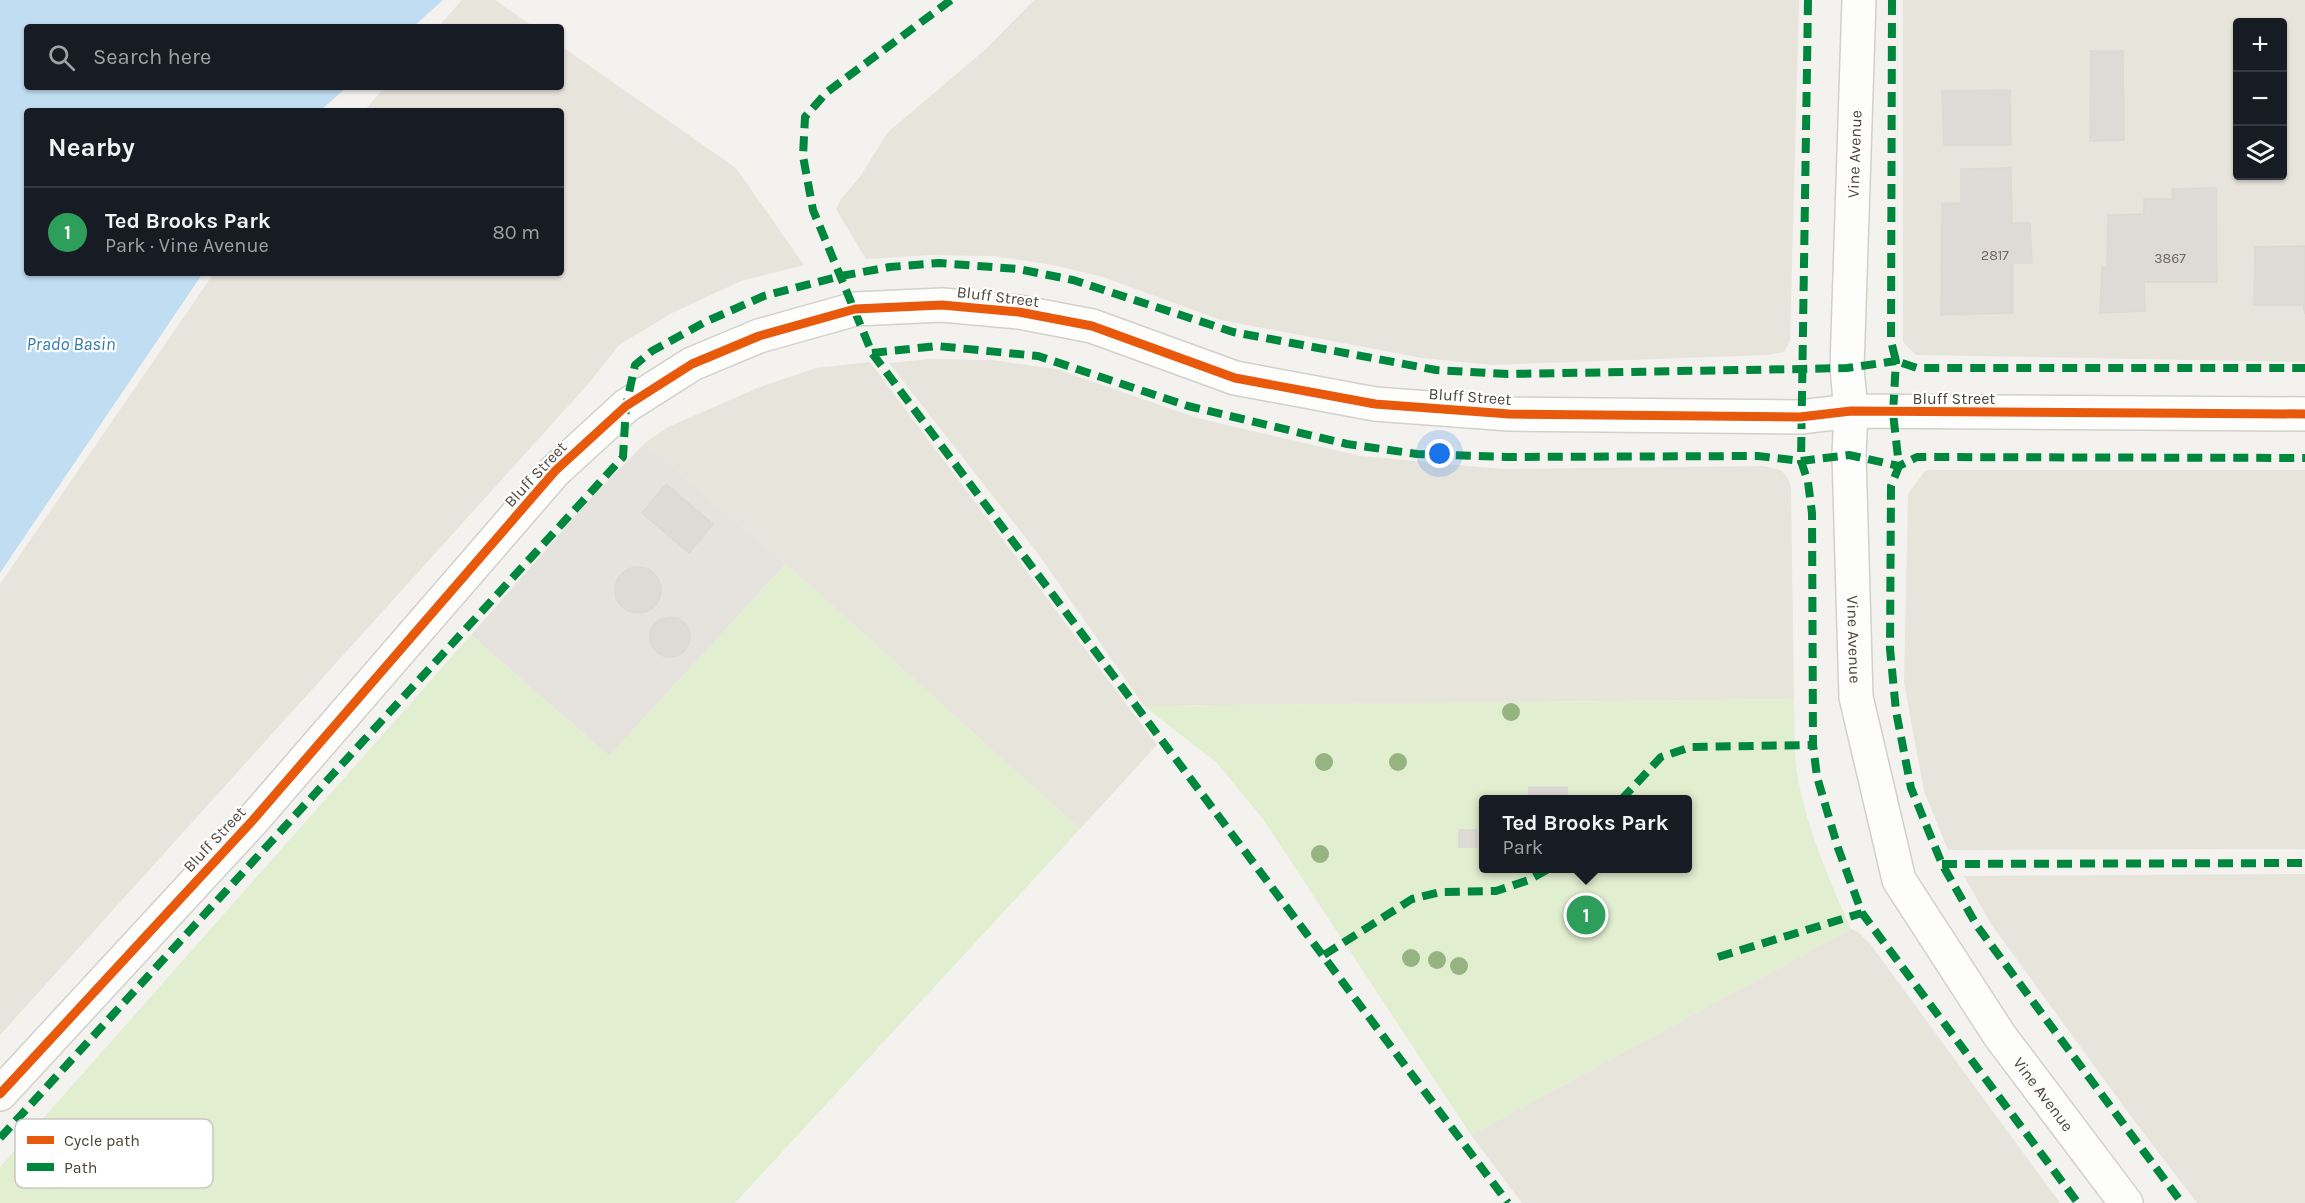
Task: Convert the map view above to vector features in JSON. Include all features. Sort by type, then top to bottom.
[{"type":"street","name":"Vine Avenue","points":[[1859,0],[1847,368],[1851,411],[1849,455],[1856,697],[1899,880],[2000,1036],[2126,1203]]},
{"type":"street","name":"Bluff Street","points":[[0,1094],[253,820],[555,471],[627,406],[692,364],[759,336],[855,309],[942,305],[1019,312],[1092,326],[1235,378],[1375,404],[1509,414],[1800,417],[1851,411],[2305,414]]},
{"type":"shaded area","points":[[462,0],[495,0],[530,24],[441,24]]},
{"type":"shaded area","points":[[1034,0],[1799,0],[1790,341],[1784,352],[1768,355],[1493,365],[1422,358],[1221,320],[1103,277],[1053,265],[994,256],[931,255],[866,259],[836,209],[841,199],[859,178],[888,132],[987,48]]},
{"type":"shaded area","points":[[1903,0],[2305,0],[2305,362],[1916,355],[1903,342]]},
{"type":"shaded area","points":[[564,48],[736,168],[804,265],[741,281],[672,313],[619,345],[589,383],[0,1035],[0,584],[212,276],[564,276],[564,108],[367,108],[382,90],[564,90]]},
{"type":"shaded area","points":[[931,359],[992,360],[1056,369],[1197,418],[1361,456],[1502,469],[1763,466],[1780,470],[1786,475],[1791,486],[1794,699],[1144,706],[1039,555],[889,363]]},
{"type":"shaded area","points":[[870,362],[1157,745],[1080,829],[786,564],[645,443],[668,427],[760,387],[816,368]]},
{"type":"shaded area","points":[[645,443],[786,564],[609,756],[471,635],[592,497]]},
{"type":"shaded area","points":[[2305,470],[2305,849],[1948,850],[1924,791],[1904,683],[1908,494],[1925,471]]},
{"type":"shaded area","points":[[2305,874],[2305,1203],[2197,1203],[1991,924],[1964,876]]},
{"type":"shaded area","points":[[1851,929],[1858,932],[1871,945],[2060,1203],[1522,1203],[1471,1135]]},
{"type":"green space","points":[[786,564],[1080,829],[735,1203],[0,1203],[0,1167],[15,1150],[15,1188],[213,1188],[213,1119],[42,1119],[471,635],[609,756]]},
{"type":"green space","points":[[1794,699],[1795,755],[1802,800],[1816,844],[1851,929],[1471,1135],[1263,819],[1217,763],[1144,706]]},
{"type":"water","name":"Prado Basin","points":[[0,0],[443,0],[416,24],[24,24],[24,90],[344,90],[323,108],[24,108],[24,276],[201,276],[0,573]]},
{"type":"building","points":[[2091,51],[2123,51],[2124,140],[2090,141]]},
{"type":"building","points":[[2010,90],[2011,145],[1944,145],[1942,91]]},
{"type":"building","points":[[2011,168],[2012,223],[2030,223],[2032,263],[2013,263],[2013,313],[1941,315],[1942,204],[1961,203],[1961,169]]},
{"type":"building","points":[[2216,188],[2217,282],[2144,282],[2145,311],[2100,313],[2102,267],[2107,267],[2108,215],[2144,214],[2144,199],[2173,199],[2172,189]]},
{"type":"building","points":[[2305,246],[2305,314],[2303,305],[2254,305],[2255,247]]},
{"type":"building","points":[[666,484],[713,524],[689,553],[642,513]]},
{"type":"building","points":[[638,567],[654,574],[661,590],[654,606],[638,613],[622,606],[615,590],[622,574]]},
{"type":"building","points":[[670,617],[684,623],[690,637],[684,651],[670,657],[656,651],[650,637],[656,623]]},
{"type":"building","points":[[1529,787],[1567,787],[1567,795],[1529,795]]},
{"type":"building","points":[[1459,830],[1477,830],[1477,847],[1459,847]]},
{"type":"marked path","points":[[951,0],[827,92],[805,117],[803,156],[813,210],[872,353],[1508,1203]]},
{"type":"marked path","points":[[1808,0],[1801,461],[1849,455],[1899,466],[1917,457],[2305,458]]},
{"type":"marked path","points":[[1892,0],[1891,341],[1896,361],[1917,368],[2305,368]]},
{"type":"marked path","points":[[17,1119],[623,457],[626,406],[635,365],[652,351],[705,322],[764,296],[841,276],[890,267],[939,263],[1018,269],[1073,280],[1233,332],[1436,370],[1508,374],[1801,369],[1847,368],[1896,361],[1893,413],[1899,466],[1891,486],[1890,649],[1896,711],[1911,788],[1942,864],[1977,926],[2182,1203]]},
{"type":"marked path","points":[[872,353],[937,346],[1038,356],[1188,406],[1347,444],[1417,454],[1506,457],[1758,456],[1801,461],[1808,482],[1812,513],[1813,745],[1817,777],[1838,848],[1862,913],[2078,1203]]},
{"type":"marked path","points":[[1626,795],[1661,757],[1691,747],[1813,745]]},
{"type":"marked path","points":[[1942,864],[2305,863]]},
{"type":"marked path","points":[[1324,955],[1412,899],[1440,892],[1496,891],[1529,880],[1541,873]]},
{"type":"marked path","points":[[1718,957],[1862,913]]},
{"type":"marked path","points":[[0,1138],[15,1122]]},
{"type":"cycle path","points":[[0,1094],[253,820],[555,471],[626,406],[692,364],[759,336],[855,309],[942,305],[1019,312],[1092,326],[1235,378],[1375,404],[1509,414],[1800,417],[1851,411],[2305,414]]},
{"type":"place","name":"Ted Brooks Park","points":[[1586,915]]}]
